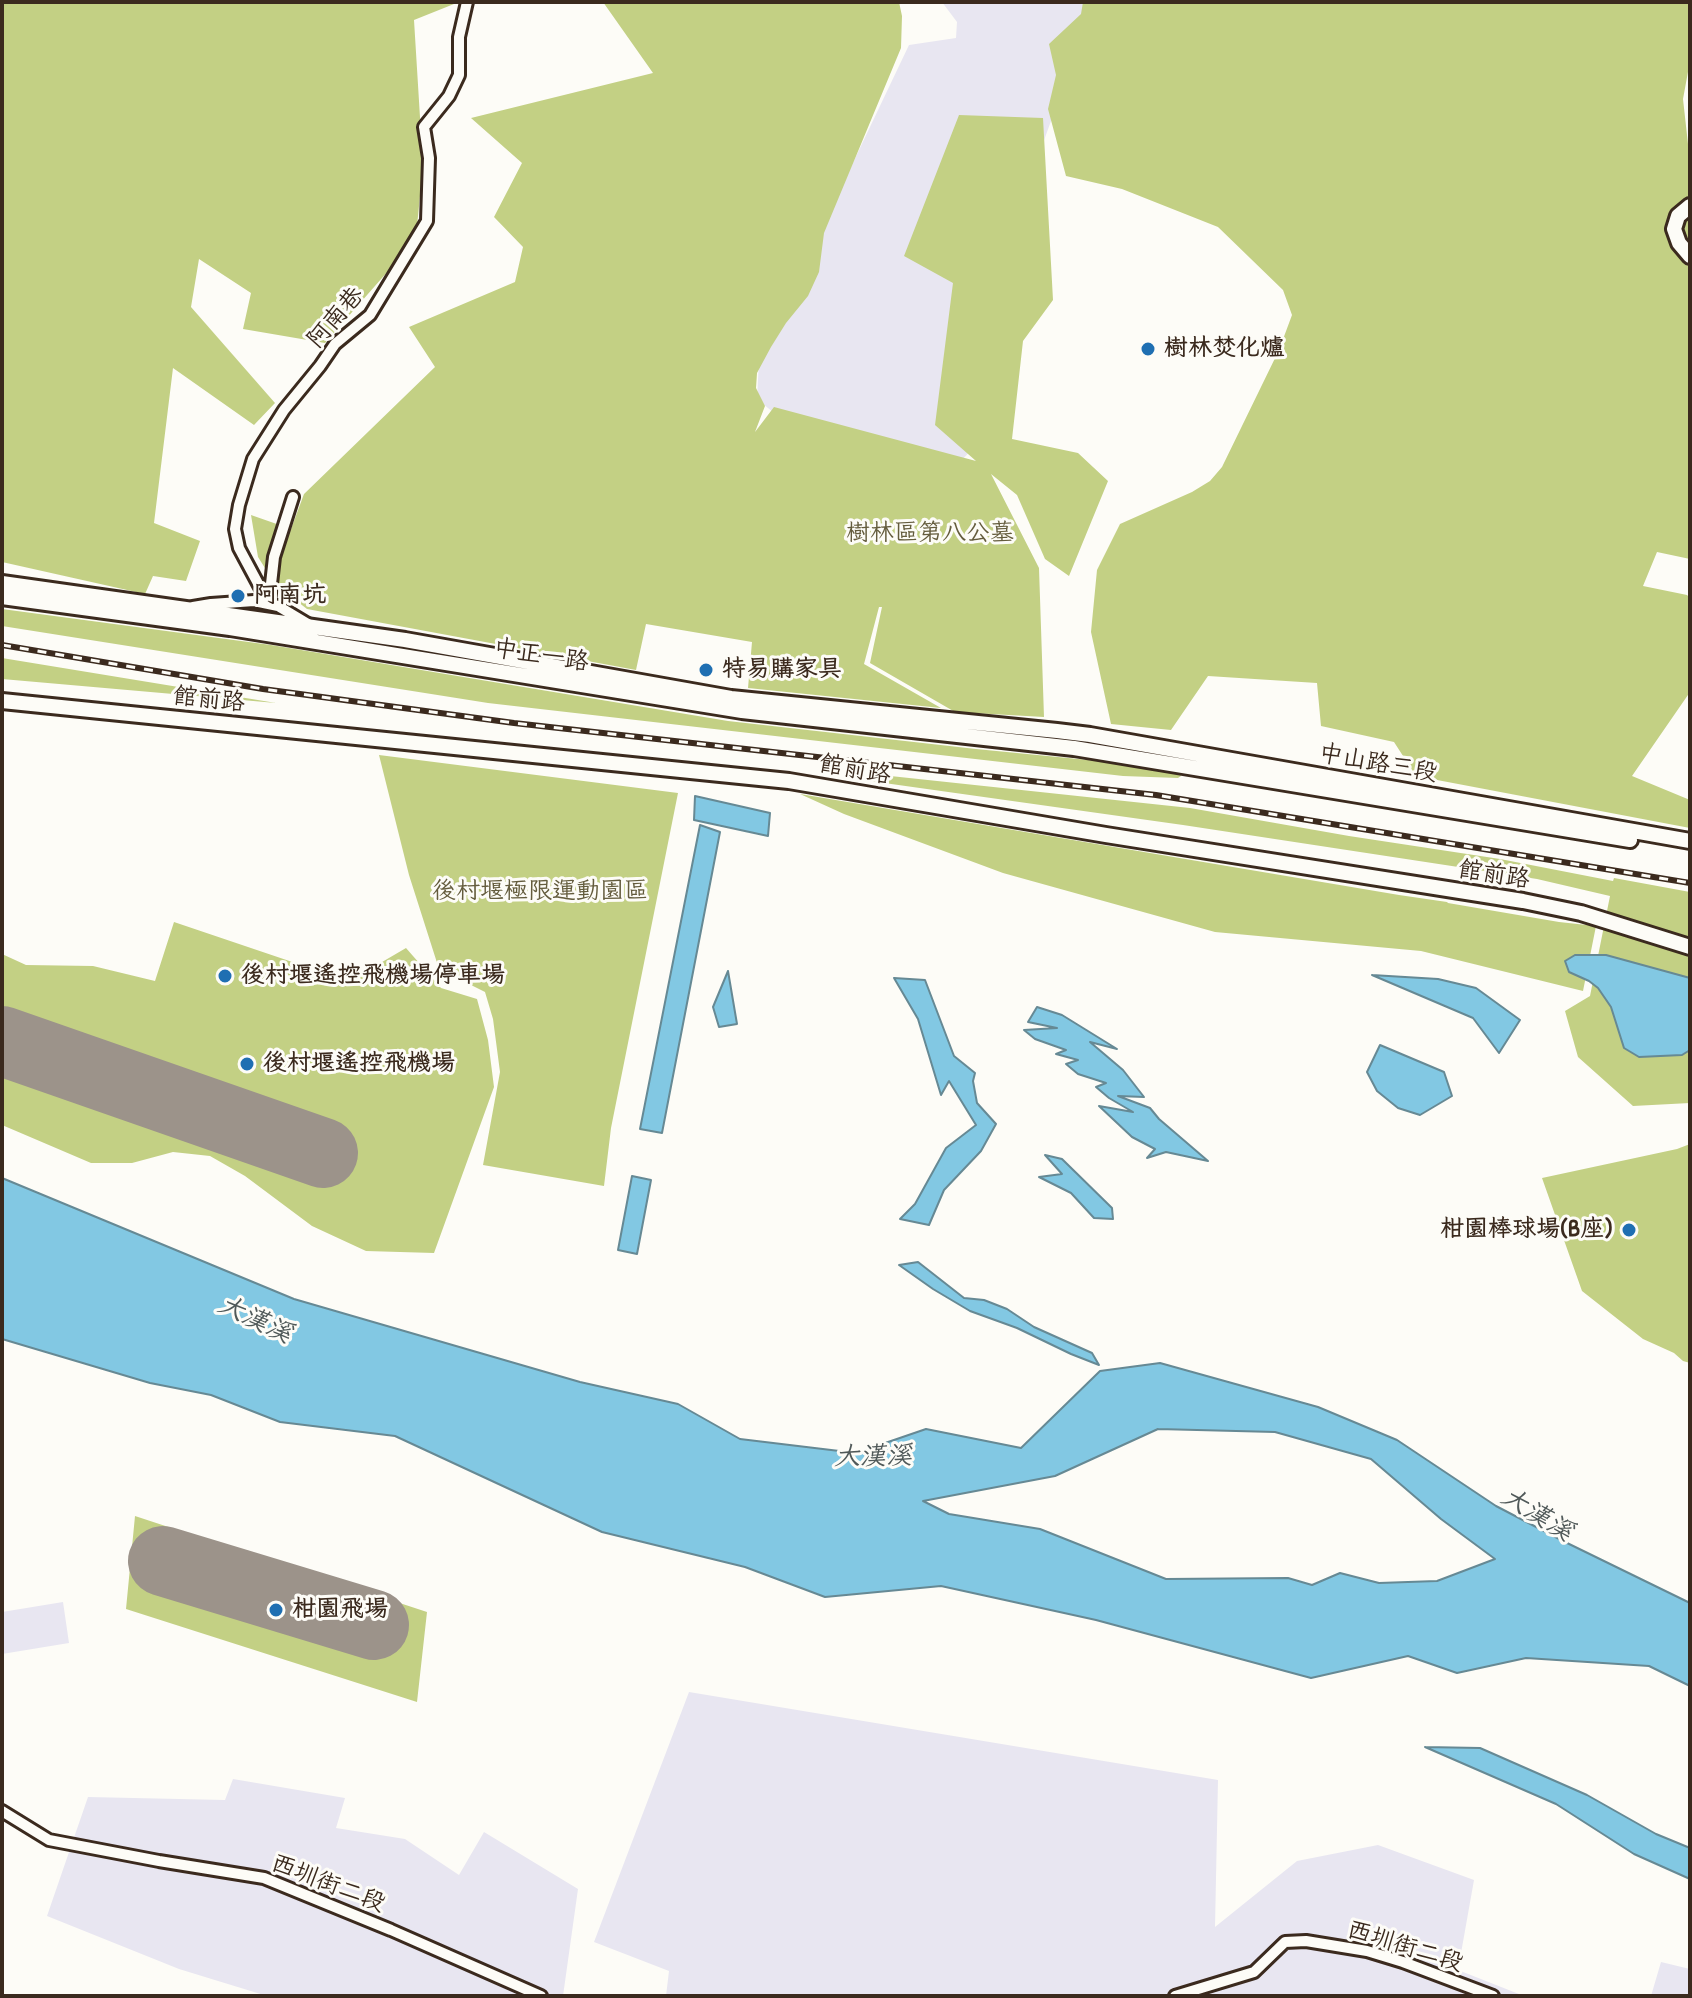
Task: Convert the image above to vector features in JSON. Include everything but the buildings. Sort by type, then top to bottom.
[{"type":"main road","points":[[1690,206],[1678,216],[1674,229],[1679,243],[1690,256]]},
{"type":"main road","name":"中正一路","points":[[2,583],[184,616]]},
{"type":"main road","name":"中正一路","points":[[2,597],[184,616],[312,634],[742,711],[1074,748]]},
{"type":"main road","name":"中正一路","points":[[312,634],[405,640],[731,698],[1057,731]]},
{"type":"main road","name":"館前路","points":[[2,701],[789,781],[1523,901],[1581,913],[1690,947]]},
{"type":"main road","name":"中山路三段","points":[[1057,731],[1690,841]]},
{"type":"main road","name":"中山路三段","points":[[1074,748],[1690,850]]},
{"type":"street","name":"阿南巷","points":[[269,604],[239,548],[235,529],[253,459],[284,410],[335,344],[370,315],[427,221],[429,158],[424,127],[449,96],[459,75],[459,37],[467,2]]},
{"type":"street","points":[[269,604],[274,557],[293,497]]},
{"type":"street","points":[[184,616],[211,604],[254,601],[278,606],[312,634]]},
{"type":"street","name":"西圳街二段","points":[[2,1811],[49,1840],[264,1878],[541,1996]]},
{"type":"street","name":"西圳街二段","points":[[1175,1996],[1254,1972],[1285,1942],[1306,1941],[1367,1951],[1493,1996]]},
{"type":"shaded area","points":[[942,2],[1094,2],[987,298],[977,444],[959,463],[779,417],[757,399],[759,360],[909,45],[956,38],[957,22]]},
{"type":"shaded area","points":[[63,1602],[69,1643],[2,1654],[2,1612]]},
{"type":"shaded area","points":[[689,1692],[1218,1780],[1215,1927],[1297,1861],[1378,1845],[1474,1880],[1458,1970],[1524,1996],[1196,1996],[1197,1988],[1160,1996],[666,1996],[669,1971],[594,1942]]},
{"type":"shaded area","points":[[233,1779],[345,1798],[336,1828],[405,1839],[459,1875],[484,1832],[578,1889],[563,1996],[267,1996],[179,1969],[47,1916],[88,1797],[225,1800]]},
{"type":"shaded area","points":[[1661,1962],[1690,1969],[1690,1996],[1651,1996]]},
{"type":"green space","points":[[2,2],[459,2],[414,20],[423,166],[417,226],[389,270],[325,343],[243,329],[251,293],[199,259],[191,307],[275,403],[254,425],[173,368],[154,523],[200,541],[186,581],[153,576],[145,594],[2,562]]},
{"type":"green space","name":"樹林區第八公墓","points":[[603,2],[899,2],[901,48],[824,233],[819,272],[808,296],[786,323],[757,373],[756,388],[765,406],[755,432],[774,407],[976,461],[935,425],[953,283],[904,256],[959,115],[1043,118],[1053,300],[1023,341],[1012,439],[1078,453],[1108,481],[1069,576],[1045,559],[1017,495],[991,474],[1039,568],[1044,717],[955,712],[870,663],[882,607],[879,607],[864,664],[941,708],[748,688],[752,642],[646,624],[636,670],[307,609],[275,584],[258,557],[251,515],[291,529],[304,494],[435,367],[409,327],[515,282],[523,247],[494,217],[522,163],[471,118],[653,73]]},
{"type":"green space","points":[[1083,2],[1690,2],[1690,61],[1683,99],[1690,162],[1690,559],[1657,552],[1643,586],[1690,598],[1690,692],[1632,776],[1690,800],[1690,828],[1416,776],[1394,742],[1321,726],[1317,683],[1208,676],[1171,730],[1111,724],[1091,632],[1097,570],[1120,524],[1192,492],[1210,481],[1222,467],[1279,350],[1292,315],[1283,290],[1218,227],[1122,189],[1066,176],[1048,109],[1056,75],[1049,44],[1081,14]]},
{"type":"green space","points":[[2,609],[271,645],[728,721],[1119,763],[1180,773],[1181,776],[1123,776],[488,703],[2,626]]},
{"type":"green space","points":[[2,658],[276,703],[2,679]]},
{"type":"green space","name":"後村堰極限運動園區","points":[[379,755],[678,793],[611,1128],[604,1186],[483,1165],[500,1072],[493,1019],[485,992],[439,969],[409,875]]},
{"type":"green space","points":[[881,775],[1190,808],[1690,892],[1690,1103],[1633,1106],[1578,1057],[1565,1011],[1590,996],[1610,896],[1537,879],[870,781]]},
{"type":"green space","points":[[800,794],[1596,926],[1583,991],[1421,951],[1215,932],[1003,873],[844,814]]},
{"type":"green space","name":"後村堰遙控飛機場","points":[[174,922],[316,970],[365,972],[406,948],[441,988],[477,999],[488,1040],[494,1087],[434,1253],[366,1251],[312,1226],[245,1176],[210,1156],[173,1152],[132,1163],[91,1163],[2,1125],[2,954],[26,965],[93,966],[155,981]]},
{"type":"green space","name":"柑園棒球場(B座)","points":[[1690,1144],[1690,1363],[1643,1339],[1582,1291],[1542,1178]]},
{"type":"green space","name":"柑園飛場","points":[[135,1516],[427,1612],[417,1702],[126,1609]]},
{"type":"water","points":[[695,796],[770,813],[768,836],[694,820]]},
{"type":"water","points":[[700,825],[720,832],[662,1133],[640,1129]]},
{"type":"water","points":[[1575,955],[1606,955],[1690,978],[1690,1050],[1682,1055],[1639,1057],[1624,1048],[1611,1007],[1598,988],[1569,972],[1565,961]]},
{"type":"water","points":[[728,971],[737,1024],[719,1027],[713,1007]]},
{"type":"water","points":[[1372,975],[1438,979],[1476,988],[1520,1020],[1499,1053],[1473,1018]]},
{"type":"water","points":[[894,978],[925,980],[954,1056],[975,1073],[973,1081],[977,1103],[996,1124],[981,1151],[944,1190],[929,1225],[900,1219],[915,1204],[946,1148],[976,1125],[949,1081],[941,1095],[918,1019]]},
{"type":"water","points":[[1037,1007],[1062,1015],[1117,1049],[1090,1042],[1123,1070],[1144,1097],[1118,1096],[1150,1108],[1208,1161],[1166,1152],[1147,1158],[1155,1149],[1132,1137],[1099,1106],[1133,1112],[1096,1087],[1106,1083],[1078,1074],[1066,1064],[1078,1060],[1056,1054],[1066,1050],[1035,1039],[1024,1030],[1057,1028],[1028,1022]]},
{"type":"water","points":[[1380,1045],[1444,1072],[1452,1096],[1420,1115],[1398,1108],[1377,1091],[1367,1072]]},
{"type":"water","points":[[1045,1155],[1062,1159],[1112,1208],[1113,1219],[1094,1218],[1071,1193],[1039,1177],[1062,1174]]},
{"type":"water","points":[[632,1176],[651,1180],[637,1254],[618,1250]]},
{"type":"water","name":"大漢溪","points":[[2,1178],[294,1299],[580,1382],[678,1404],[740,1439],[856,1453],[926,1429],[1021,1448],[1100,1371],[1160,1363],[1318,1407],[1397,1440],[1496,1506],[1690,1603],[1690,1686],[1649,1666],[1526,1658],[1457,1673],[1408,1656],[1311,1678],[1096,1620],[941,1586],[825,1597],[745,1567],[602,1532],[395,1436],[280,1422],[211,1395],[150,1383],[2,1339]],"holes":[[[1158,1429],[1275,1432],[1371,1459],[1441,1519],[1495,1559],[1437,1581],[1379,1583],[1340,1573],[1312,1585],[1288,1578],[1166,1579],[1040,1529],[949,1514],[923,1501],[1055,1476]]]},
{"type":"water","points":[[918,1262],[964,1298],[984,1300],[1007,1309],[1034,1327],[1092,1353],[1099,1365],[1017,1328],[970,1311],[899,1265]]},
{"type":"water","points":[[1425,1747],[1480,1748],[1587,1795],[1656,1834],[1690,1848],[1690,1879],[1634,1854],[1556,1804]]},
{"type":"runway","points":[[2,1041],[323,1153]]},
{"type":"runway","points":[[163,1561],[374,1625]]},
{"type":"railway","points":[[2,645],[263,689],[514,723],[1156,795],[1690,883]]},
{"type":"place","name":"樹林焚化爐","points":[[1148,349]]},
{"type":"place","name":"阿南坑","points":[[238,596]]},
{"type":"place","name":"特易購家具","points":[[706,670]]},
{"type":"place","name":"後村堰遙控飛機場停車場","points":[[225,976]]},
{"type":"place","name":"後村堰遙控飛機場","points":[[247,1064]]},
{"type":"place","name":"柑園棒球場(B座)","points":[[1629,1230]]},
{"type":"place","name":"柑園飛場","points":[[276,1610]]}]
